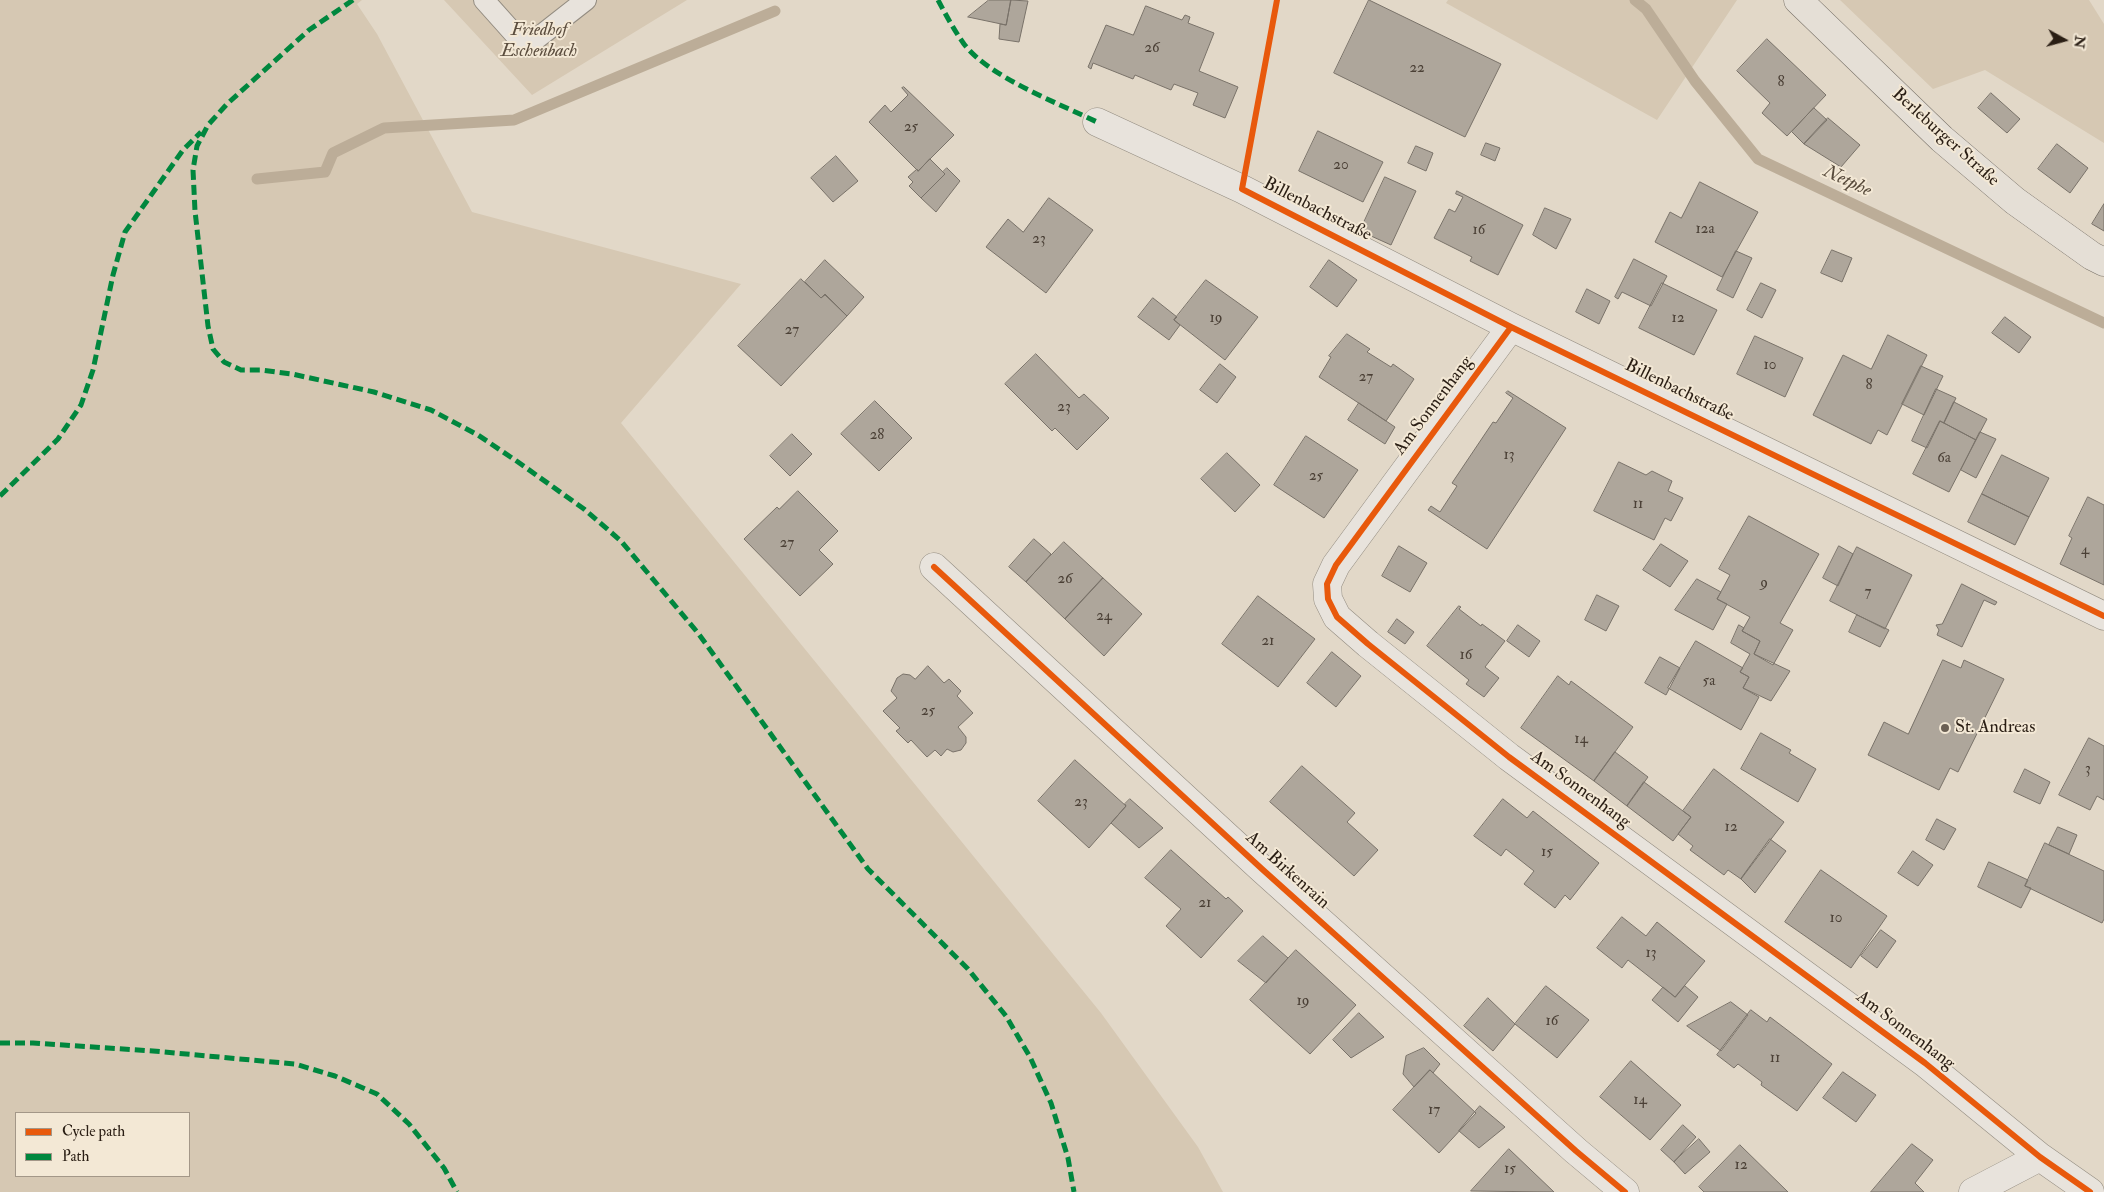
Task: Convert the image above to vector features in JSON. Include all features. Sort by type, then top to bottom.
[{"type":"main road","name":"Berleburger Straße","points":[[1798,0],[1942,139],[2015,201],[2092,256],[2104,262]]},
{"type":"street","name":"Billenbachstraße","points":[[1096,122],[1242,189],[1511,327],[2104,616]]},
{"type":"street","name":"Am Sonnenhang","points":[[1511,327],[1336,565],[1327,584],[1328,599],[1337,617],[1509,757],[1925,1063],[2040,1156],[2090,1192]]},
{"type":"street","name":"Am Birkenrain","points":[[934,567],[1262,869],[1576,1151],[1625,1192]]},
{"type":"street","points":[[1973,1192],[2040,1156]]},
{"type":"lane","points":[[484,0],[526,47],[586,0]]},
{"type":"green space","points":[[0,0],[362,0],[357,4],[377,34],[472,212],[741,284],[621,423],[1101,1013],[1198,1147],[1223,1192],[0,1192]]},
{"type":"green space","name":"Friedhof Eschenbach","points":[[444,0],[687,0],[532,95]]},
{"type":"green space","points":[[1448,0],[1737,0],[1657,120],[1446,3]]},
{"type":"green space","points":[[1840,0],[2089,0],[2104,24],[2104,143],[1985,70],[1933,89]]},
{"type":"building","points":[[989,0],[1011,0],[1006,25],[968,17]]},
{"type":"building","points":[[1011,0],[1028,1],[1019,42],[999,39],[1000,24],[1006,25]]},
{"type":"building","points":[[1369,0],[1501,64],[1465,137],[1334,73]]},
{"type":"building","points":[[1146,6],[1182,20],[1185,15],[1190,17],[1188,23],[1214,33],[1199,71],[1238,87],[1225,118],[1193,105],[1198,93],[1174,84],[1171,90],[1135,75],[1133,79],[1093,63],[1091,69],[1088,67],[1106,25],[1133,35]]},
{"type":"building","points":[[1767,39],[1826,95],[1787,136],[1762,113],[1770,103],[1737,71]]},
{"type":"building","points":[[904,87],[954,135],[918,171],[869,122],[885,105],[891,112],[908,95],[902,88]]},
{"type":"building","points":[[1991,93],[2020,119],[2007,133],[1978,108]]},
{"type":"building","points":[[1814,108],[1827,120],[1804,144],[1792,132]]},
{"type":"building","points":[[1828,118],[1860,145],[1841,167],[1804,144]]},
{"type":"building","points":[[1318,131],[1383,162],[1363,202],[1299,171]]},
{"type":"building","points":[[1486,143],[1500,148],[1495,161],[1481,155]]},
{"type":"building","points":[[2057,144],[2088,168],[2070,193],[2038,169]]},
{"type":"building","points":[[1416,146],[1433,153],[1426,171],[1408,163]]},
{"type":"building","points":[[836,156],[858,181],[833,202],[811,178]]},
{"type":"building","points":[[930,159],[945,174],[921,198],[909,186],[913,182],[908,177],[917,169],[918,171]]},
{"type":"building","points":[[947,168],[960,181],[936,212],[921,198],[945,174],[943,172]]},
{"type":"building","points":[[1385,177],[1416,191],[1391,245],[1360,231]]},
{"type":"building","points":[[1700,182],[1758,212],[1722,277],[1655,242],[1670,212],[1681,218]]},
{"type":"building","points":[[1457,191],[1523,225],[1498,275],[1470,261],[1472,257],[1434,238],[1449,209],[1455,212],[1463,197],[1456,194]]},
{"type":"building","points":[[1049,198],[1093,230],[1046,293],[986,247],[1008,219],[1023,232]]},
{"type":"building","points":[[2104,204],[2104,231],[2092,224]]},
{"type":"building","points":[[1545,208],[1571,219],[1556,249],[1533,235]]},
{"type":"building","points":[[1832,250],[1852,258],[1842,282],[1821,273]]},
{"type":"building","points":[[1736,251],[1752,258],[1733,298],[1717,290]]},
{"type":"building","points":[[1634,259],[1667,276],[1651,306],[1622,292],[1618,299],[1615,297]]},
{"type":"building","points":[[825,260],[864,297],[847,316],[825,294],[821,298],[805,282]]},
{"type":"building","points":[[1329,260],[1357,280],[1337,307],[1310,287]]},
{"type":"building","points":[[801,279],[821,298],[825,295],[847,316],[781,386],[738,346]]},
{"type":"building","points":[[1206,280],[1258,317],[1225,360],[1174,320]]},
{"type":"building","points":[[1662,283],[1717,310],[1694,355],[1639,328]]},
{"type":"building","points":[[1761,283],[1776,290],[1762,318],[1747,310]]},
{"type":"building","points":[[1587,289],[1610,301],[1599,324],[1576,312]]},
{"type":"building","points":[[1153,298],[1177,317],[1174,320],[1180,325],[1169,340],[1138,317]]},
{"type":"building","points":[[2005,317],[2031,337],[2019,353],[1992,333]]},
{"type":"building","points":[[1347,334],[1370,349],[1367,352],[1391,367],[1393,364],[1414,379],[1386,421],[1319,377],[1331,357],[1329,356]]},
{"type":"building","points":[[1888,335],[1927,355],[1887,435],[1878,430],[1871,444],[1813,415],[1843,355],[1871,369]]},
{"type":"building","points":[[1755,336],[1803,358],[1785,397],[1737,374]]},
{"type":"building","points":[[1036,354],[1079,398],[1084,394],[1109,418],[1077,450],[1055,428],[1052,431],[1005,384]]},
{"type":"building","points":[[1220,364],[1236,377],[1217,403],[1200,390]]},
{"type":"building","points":[[1921,366],[1943,376],[1924,415],[1902,404]]},
{"type":"building","points":[[1936,389],[1956,398],[1944,423],[1940,421],[1927,448],[1912,441]]},
{"type":"building","points":[[1508,391],[1566,428],[1487,549],[1428,510],[1431,506],[1440,512],[1457,486],[1452,483],[1493,422],[1496,423],[1513,398],[1506,393]]},
{"type":"building","points":[[875,401],[912,438],[879,471],[841,434]]},
{"type":"building","points":[[1954,402],[1987,419],[1976,440],[1944,423]]},
{"type":"building","points":[[1359,403],[1395,427],[1385,444],[1348,420]]},
{"type":"building","points":[[1940,421],[1976,440],[1949,492],[1913,474]]},
{"type":"building","points":[[1980,432],[1996,439],[1976,478],[1961,470]]},
{"type":"building","points":[[792,434],[812,454],[790,476],[770,456]]},
{"type":"building","points":[[1306,436],[1358,470],[1324,518],[1274,485]]},
{"type":"building","points":[[1227,453],[1260,485],[1235,512],[1201,479]]},
{"type":"building","points":[[2002,455],[2049,478],[2029,517],[1982,494]]},
{"type":"building","points":[[1619,462],[1646,475],[1652,471],[1672,481],[1668,491],[1683,498],[1671,521],[1665,518],[1654,540],[1594,511]]},
{"type":"building","points":[[798,491],[838,531],[819,550],[833,564],[800,596],[744,539],[777,507],[779,509]]},
{"type":"building","points":[[1982,494],[2029,517],[2015,545],[1968,522]]},
{"type":"building","points":[[2088,497],[2104,505],[2104,585],[2060,564],[2072,538],[2069,536]]},
{"type":"building","points":[[1749,516],[1819,554],[1780,623],[1793,630],[1773,665],[1754,654],[1760,641],[1742,631],[1750,617],[1717,599],[1730,575],[1719,569]]},
{"type":"building","points":[[1034,539],[1051,554],[1026,582],[1009,567]]},
{"type":"building","points":[[1064,542],[1103,578],[1065,619],[1026,582]]},
{"type":"building","points":[[1661,544],[1688,561],[1670,587],[1643,570]]},
{"type":"building","points":[[1399,546],[1427,563],[1410,592],[1382,576]]},
{"type":"building","points":[[1839,546],[1853,554],[1838,586],[1823,578]]},
{"type":"building","points":[[1857,547],[1912,575],[1885,629],[1830,601]]},
{"type":"building","points":[[1103,578],[1142,614],[1104,656],[1065,619]]},
{"type":"building","points":[[1697,579],[1721,592],[1717,599],[1727,604],[1713,630],[1675,610]]},
{"type":"building","points":[[1962,584],[1997,602],[1995,605],[1984,600],[1962,647],[1937,635],[1939,630],[1936,625],[1942,624]]},
{"type":"building","points":[[1597,595],[1619,606],[1606,631],[1585,620]]},
{"type":"building","points":[[1258,596],[1315,639],[1278,687],[1222,644]]},
{"type":"building","points":[[1459,606],[1461,607],[1459,609],[1481,626],[1482,624],[1505,641],[1485,667],[1499,678],[1484,697],[1466,684],[1469,680],[1427,646]]},
{"type":"building","points":[[1857,615],[1889,630],[1880,647],[1849,632]]},
{"type":"building","points":[[1397,619],[1414,632],[1405,644],[1388,632]]},
{"type":"building","points":[[1518,625],[1540,641],[1529,657],[1507,641]]},
{"type":"building","points":[[1739,625],[1744,628],[1742,631],[1760,641],[1754,654],[1790,671],[1771,701],[1743,688],[1749,677],[1740,672],[1750,654],[1731,643]]},
{"type":"building","points":[[1696,641],[1743,668],[1740,672],[1749,677],[1743,688],[1759,697],[1741,730],[1668,688]]},
{"type":"building","points":[[1332,652],[1361,676],[1336,707],[1307,683]]},
{"type":"building","points":[[1660,657],[1680,668],[1666,695],[1645,683]]},
{"type":"building","name":"St. Andreas","points":[[1943,660],[1961,668],[1964,660],[2004,679],[1958,772],[1950,768],[1939,790],[1868,755],[1884,722],[1908,734]]},
{"type":"building","points":[[928,666],[944,683],[949,679],[961,691],[957,696],[973,713],[958,727],[966,737],[966,743],[961,750],[953,752],[947,749],[941,756],[935,750],[927,757],[911,740],[908,743],[896,731],[900,728],[883,711],[897,698],[891,691],[897,678],[903,674],[910,675],[915,679]]},
{"type":"building","points":[[1558,676],[1569,685],[1571,681],[1633,727],[1594,781],[1521,728]]},
{"type":"building","points":[[1761,733],[1791,750],[1789,753],[1816,769],[1798,802],[1741,769]]},
{"type":"building","points":[[2089,738],[2104,746],[2104,800],[2097,796],[2090,810],[2059,795]]},
{"type":"building","points":[[1615,752],[1648,777],[1627,806],[1594,781]]},
{"type":"building","points":[[1075,760],[1126,806],[1089,848],[1038,801]]},
{"type":"building","points":[[1302,766],[1355,813],[1347,822],[1378,850],[1354,876],[1270,802]]},
{"type":"building","points":[[1714,769],[1784,822],[1741,879],[1728,870],[1724,875],[1690,850],[1693,846],[1678,834],[1691,817],[1683,811]]},
{"type":"building","points":[[2025,769],[2050,782],[2040,804],[2014,792]]},
{"type":"building","points":[[1644,782],[1691,817],[1673,841],[1627,806]]},
{"type":"building","points":[[1130,799],[1163,828],[1139,848],[1111,823]]},
{"type":"building","points":[[1503,799],[1527,818],[1533,811],[1599,863],[1570,900],[1565,895],[1555,908],[1524,884],[1534,871],[1506,849],[1501,856],[1474,836]]},
{"type":"building","points":[[1937,819],[1956,829],[1944,850],[1926,840]]},
{"type":"building","points":[[2058,827],[2077,835],[2069,854],[2049,845]]},
{"type":"building","points":[[1770,839],[1786,851],[1755,893],[1741,879]]},
{"type":"building","points":[[2045,843],[2104,871],[2104,919],[2102,923],[2025,886]]},
{"type":"building","points":[[1171,850],[1226,899],[1228,897],[1243,911],[1201,958],[1166,926],[1181,909],[1145,878]]},
{"type":"building","points":[[1913,851],[1933,865],[1918,886],[1898,873]]},
{"type":"building","points":[[1989,862],[2028,880],[2025,886],[2031,888],[2021,908],[1978,887]]},
{"type":"building","points":[[1821,870],[1887,916],[1851,968],[1785,922]]},
{"type":"building","points":[[1622,917],[1646,936],[1657,922],[1705,961],[1675,997],[1628,960],[1622,968],[1597,948]]},
{"type":"building","points":[[1881,930],[1896,941],[1877,968],[1861,956]]},
{"type":"building","points":[[1263,936],[1288,958],[1266,983],[1238,961]]},
{"type":"building","points":[[1296,950],[1356,1005],[1310,1054],[1250,1000]]},
{"type":"building","points":[[1546,986],[1589,1020],[1557,1058],[1515,1024]]},
{"type":"building","points":[[1685,986],[1698,997],[1678,1022],[1652,1000],[1663,987],[1675,997]]},
{"type":"building","points":[[1488,998],[1515,1024],[1493,1051],[1464,1026]]},
{"type":"building","points":[[1731,1002],[1748,1015],[1721,1051],[1687,1026]]},
{"type":"building","points":[[1751,1010],[1767,1022],[1770,1017],[1832,1064],[1797,1111],[1761,1085],[1762,1082],[1738,1064],[1734,1068],[1717,1055]]},
{"type":"building","points":[[1359,1013],[1384,1037],[1351,1058],[1333,1040]]},
{"type":"building","points":[[1424,1048],[1440,1064],[1433,1073],[1430,1070],[1414,1087],[1403,1074],[1406,1056]]},
{"type":"building","points":[[1631,1061],[1681,1105],[1650,1140],[1600,1097]]},
{"type":"building","points":[[1430,1070],[1476,1113],[1439,1153],[1393,1110]]},
{"type":"building","points":[[1843,1072],[1876,1095],[1856,1122],[1823,1098]]},
{"type":"building","points":[[1480,1106],[1505,1127],[1479,1148],[1459,1131]]},
{"type":"building","points":[[1683,1125],[1696,1137],[1674,1162],[1661,1150]]},
{"type":"building","points":[[1699,1139],[1710,1152],[1685,1174],[1674,1162]]},
{"type":"building","points":[[1912,1144],[1933,1160],[1915,1183],[1924,1192],[1871,1192]]},
{"type":"building","points":[[1740,1145],[1788,1192],[1704,1192],[1699,1187]]},
{"type":"building","points":[[1509,1149],[1554,1192],[1471,1191]]},
{"type":"waterway","name":"Netphe","points":[[1635,0],[1646,9],[1695,81],[1758,159],[2104,323]]},
{"type":"waterway","points":[[257,179],[325,172],[333,153],[384,128],[514,120],[775,11]]},
{"type":"marked path","points":[[353,0],[309,30],[227,104],[208,125],[197,146],[193,170],[195,211],[208,326],[213,349],[224,362],[241,370],[261,370],[292,374],[374,392],[431,410],[478,435],[518,462],[584,509],[621,541],[698,633],[868,869],[968,969],[1006,1016],[1030,1057],[1051,1103],[1068,1158],[1074,1192]]},
{"type":"marked path","points":[[938,0],[953,28],[975,56],[1025,88],[1097,122]]},
{"type":"marked path","points":[[0,496],[58,439],[81,405],[93,370],[113,275],[125,232],[183,150],[201,132]]},
{"type":"marked path","points":[[0,1043],[33,1043],[153,1051],[295,1064],[335,1076],[377,1094],[409,1124],[444,1168],[457,1192]]},
{"type":"cycle path","points":[[1277,0],[1242,189],[1511,327],[2104,616]]},
{"type":"cycle path","points":[[1511,327],[1336,565],[1327,584],[1328,599],[1337,617],[1509,757],[1925,1063],[2040,1157],[2090,1192]]},
{"type":"cycle path","points":[[934,567],[1262,869],[1576,1151],[1625,1192]]},
{"type":"place","name":"St. Andreas","points":[[1945,728]]}]
